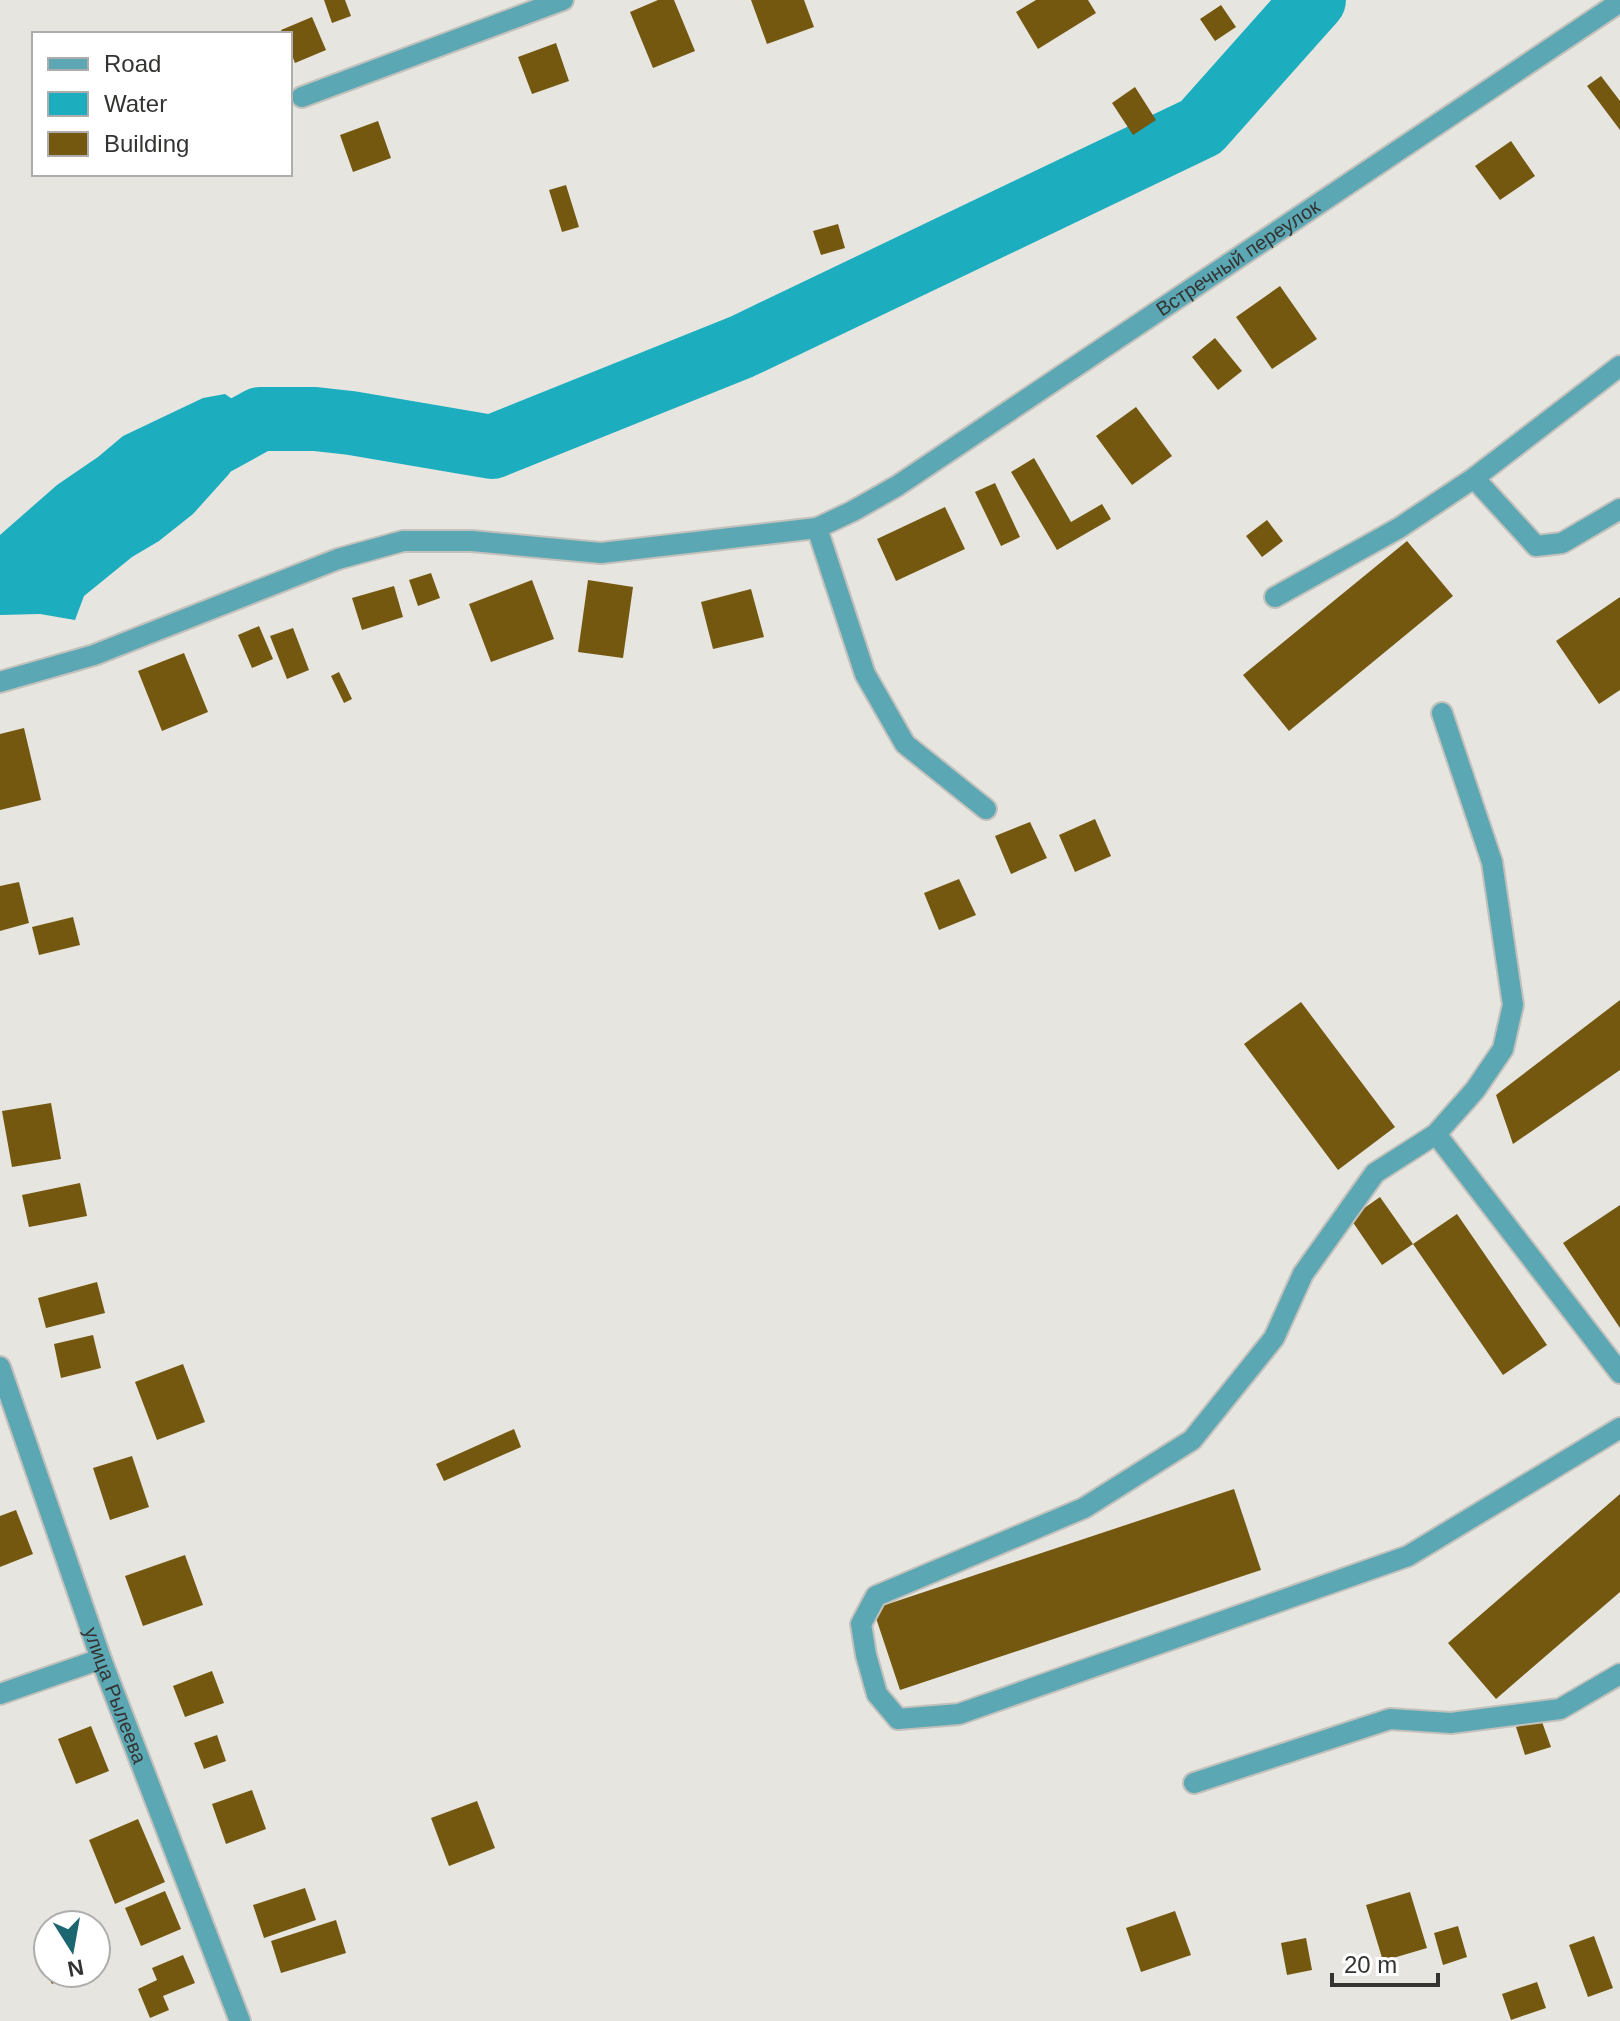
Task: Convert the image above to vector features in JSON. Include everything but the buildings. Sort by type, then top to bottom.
[{"type":"street","points":[[302,97],[563,0]]},
{"type":"street","name":"Встречный переулок","points":[[0,682],[94,655],[338,559],[403,541],[472,541],[601,553],[817,528],[897,486],[1620,2]]},
{"type":"street","points":[[1275,597],[1399,528],[1474,478],[1618,371]]},
{"type":"street","points":[[1474,478],[1536,546],[1562,543],[1620,509]]},
{"type":"street","points":[[817,528],[865,674],[905,744],[986,809]]},
{"type":"street","points":[[1442,713],[1492,862],[1513,1005],[1503,1049],[1475,1090],[1436,1134],[1375,1173],[1303,1274],[1274,1338],[1192,1440],[1084,1508],[876,1596],[861,1624],[877,1694],[898,1719],[959,1714],[1408,1556],[1620,1428]]},
{"type":"street","points":[[1436,1134],[1620,1373]]},
{"type":"street","name":"улица Рылеева","points":[[0,1367],[101,1659],[240,2021]]},
{"type":"street","points":[[0,1694],[101,1659]]},
{"type":"street","points":[[1194,1783],[1390,1719],[1451,1723],[1560,1709],[1620,1674]]},
{"type":"water","points":[[225,394],[238,403],[250,438],[229,474],[193,514],[84,596],[75,620],[40,614],[0,615],[0,535],[57,485],[123,436],[203,398]]},
{"type":"waterway","points":[[169,469],[260,419],[315,419],[351,423],[492,447],[741,347],[1201,127],[1314,0]]}]
